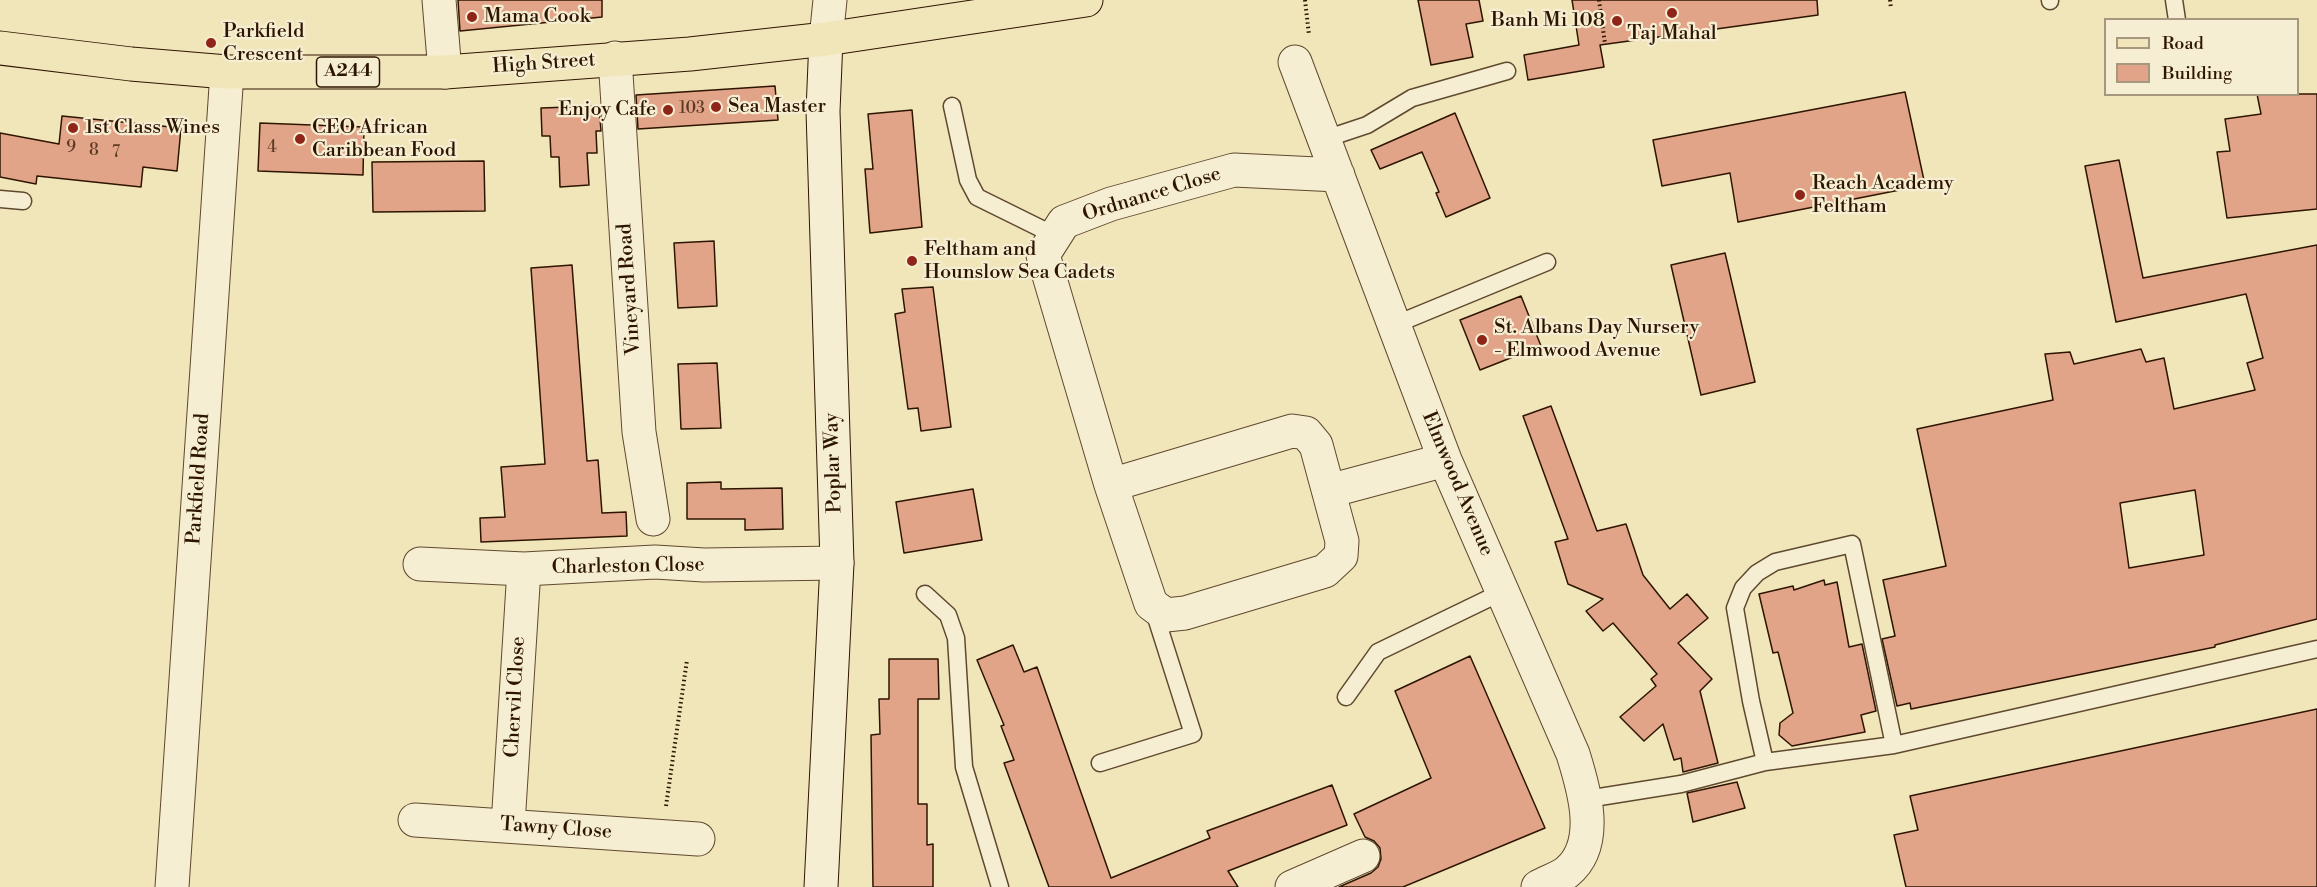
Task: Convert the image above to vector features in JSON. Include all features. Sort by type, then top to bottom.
[{"type":"main road","name":"High Street","points":[[0,48],[131,64],[227,72],[444,72],[690,54],[826,39],[1086,0]]},
{"type":"street","points":[[439,0],[444,72]]},
{"type":"street","name":"Poplar Way","points":[[822,887],[837,563],[823,111],[830,0]]},
{"type":"street","name":"Vineyard Road","points":[[615,58],[639,432],[653,519]]},
{"type":"street","name":"Elmwood Avenue","points":[[1295,62],[1445,460],[1573,754],[1587,799],[1584,849],[1567,872],[1538,887]]},
{"type":"street","name":"Parkfield Road","points":[[172,887],[227,72]]},
{"type":"street","name":"Ordnance Close","points":[[1151,604],[1111,485],[1043,255],[1065,222],[1112,204],[1234,170],[1338,175]]},
{"type":"street","points":[[1111,485],[1292,431],[1306,433],[1316,444],[1342,541],[1341,556],[1325,571],[1185,613],[1166,615],[1151,604]]},
{"type":"street","points":[[1329,490],[1445,460]]},
{"type":"street","name":"Charleston Close","points":[[420,564],[524,569],[655,562],[704,565],[837,563]]},
{"type":"street","name":"Chervil Close","points":[[508,825],[524,569]]},
{"type":"street","name":"Tawny Close","points":[[415,820],[698,839]]},
{"type":"street","points":[[1292,887],[1363,856]]},
{"type":"lane","points":[[2174,0],[2177,18]]},
{"type":"lane","points":[[1325,139],[1367,125],[1412,98],[1507,71]]},
{"type":"lane","points":[[952,106],[968,180],[977,197],[1056,236]]},
{"type":"lane","points":[[0,199],[23,201]]},
{"type":"lane","points":[[1394,325],[1546,262]]},
{"type":"lane","points":[[1765,762],[1751,701],[1735,608],[1743,588],[1757,573],[1775,562],[1852,544],[1894,745]]},
{"type":"lane","points":[[1346,696],[1378,652],[1502,592]]},
{"type":"lane","points":[[925,594],[948,615],[956,638],[964,766],[1000,887]]},
{"type":"lane","points":[[1100,763],[1192,734],[1151,604]]},
{"type":"lane","points":[[1587,799],[1681,784],[1765,762],[1894,745],[2317,650]]},
{"type":"path","points":[[1599,0],[1605,44]]},
{"type":"path","points":[[1890,0],[1891,8]]},
{"type":"path","points":[[661,836],[687,660]]},
{"type":"building","points":[[458,0],[602,0],[602,17],[460,31]]},
{"type":"building","points":[[1418,0],[1479,0],[1483,21],[1466,24],[1473,57],[1431,65]]},
{"type":"building","points":[[1572,0],[1817,0],[1818,15],[1600,45],[1604,67],[1528,80],[1524,55],[1579,45]]},
{"type":"building","points":[[775,86],[778,120],[638,129],[636,95]]},
{"type":"building","points":[[1905,92],[1925,185],[1738,222],[1730,173],[1662,186],[1653,140]]},
{"type":"building","points":[[2317,94],[2317,209],[2227,218],[2217,152],[2230,151],[2225,119],[2261,114],[2257,96]]},
{"type":"building","points":[[599,106],[601,131],[596,131],[597,153],[587,153],[589,185],[560,187],[559,157],[551,157],[550,136],[542,136],[541,108]]},
{"type":"building","points":[[912,110],[922,227],[870,233],[865,169],[873,169],[868,114]]},
{"type":"building","points":[[1455,113],[1490,198],[1446,217],[1436,193],[1439,192],[1422,152],[1380,169],[1371,150]]},
{"type":"building","points":[[62,116],[181,128],[177,171],[143,167],[141,187],[37,176],[36,184],[0,177],[0,133],[59,144]]},
{"type":"building","points":[[260,123],[364,127],[363,175],[258,171]]},
{"type":"building","points":[[2119,160],[2143,278],[2317,245],[2317,619],[2215,645],[2215,647],[1911,709],[1910,703],[1897,706],[1882,639],[1895,636],[1883,580],[1946,566],[1917,429],[2053,400],[2045,354],[2070,352],[2074,364],[2141,349],[2146,362],[2164,358],[2174,409],[2255,390],[2247,363],[2263,358],[2246,294],[2116,322],[2085,166]],"holes":[[[2195,490],[2204,555],[2129,568],[2120,503]]]},
{"type":"building","points":[[484,161],[485,211],[373,212],[372,162]]},
{"type":"building","points":[[714,241],[717,306],[678,308],[674,243]]},
{"type":"building","points":[[1725,253],[1755,382],[1701,395],[1671,265]]},
{"type":"building","points":[[572,265],[587,461],[598,460],[602,513],[626,512],[627,536],[481,542],[480,518],[505,517],[501,467],[545,464],[531,268]]},
{"type":"building","points":[[933,287],[951,427],[921,431],[918,408],[908,409],[895,314],[905,312],[902,289]]},
{"type":"building","name":"St. Albans Day Nursery - Elmwood Avenue","points":[[1521,296],[1541,346],[1480,370],[1460,320]]},
{"type":"building","points":[[717,363],[721,428],[681,429],[678,364]]},
{"type":"building","points":[[1551,406],[1597,531],[1626,524],[1643,575],[1670,609],[1687,594],[1708,618],[1678,643],[1712,679],[1700,691],[1718,763],[1683,772],[1681,758],[1674,760],[1663,724],[1644,741],[1620,717],[1656,686],[1651,679],[1657,674],[1613,623],[1603,631],[1586,611],[1603,599],[1568,584],[1555,542],[1568,539],[1523,416]]},
{"type":"building","points":[[721,482],[721,489],[782,488],[783,529],[745,530],[745,519],[687,519],[687,483]]},
{"type":"building","points":[[973,489],[982,540],[904,553],[896,502]]},
{"type":"building","points":[[1824,580],[1825,585],[1837,582],[1849,647],[1862,644],[1876,711],[1861,715],[1865,732],[1792,746],[1779,735],[1780,723],[1793,713],[1778,652],[1773,653],[1759,594],[1793,586],[1794,590]]},
{"type":"building","points":[[1013,645],[1024,672],[1037,667],[1111,878],[1210,838],[1207,831],[1332,785],[1347,825],[1228,871],[1238,887],[1049,887],[1004,763],[1014,760],[1001,726],[1004,725],[977,660]]},
{"type":"building","points":[[1470,656],[1545,828],[1403,887],[1339,887],[1371,873],[1378,867],[1381,859],[1380,848],[1374,841],[1365,837],[1354,814],[1431,778],[1395,691]]},
{"type":"building","points":[[889,659],[938,659],[939,699],[918,699],[918,804],[927,804],[927,845],[933,844],[933,887],[873,887],[871,735],[880,734],[879,699],[889,699]]},
{"type":"building","points":[[2317,709],[2317,887],[1906,887],[1894,835],[1918,830],[1910,796]]},
{"type":"building","points":[[1737,782],[1745,808],[1693,822],[1687,793]]},
{"type":"place","name":"Taj Mahal","points":[[1672,13]]},
{"type":"place","name":"Mama Cook","points":[[472,17]]},
{"type":"place","name":"Banh Mi 108","points":[[1617,21]]},
{"type":"place","name":"Parkfield Crescent","points":[[211,43]]},
{"type":"place","name":"Sea Master","points":[[716,107]]},
{"type":"place","name":"Enjoy Cafe","points":[[668,110]]},
{"type":"place","name":"1st Class Wines","points":[[73,128]]},
{"type":"place","name":"CEO African Caribbean Food","points":[[300,139]]},
{"type":"place","name":"Reach Academy Feltham","points":[[1800,195]]},
{"type":"place","name":"Feltham and Hounslow Sea Cadets","points":[[912,261]]},
{"type":"place","name":"St. Albans Day Nursery - Elmwood Avenue","points":[[1482,340]]}]
